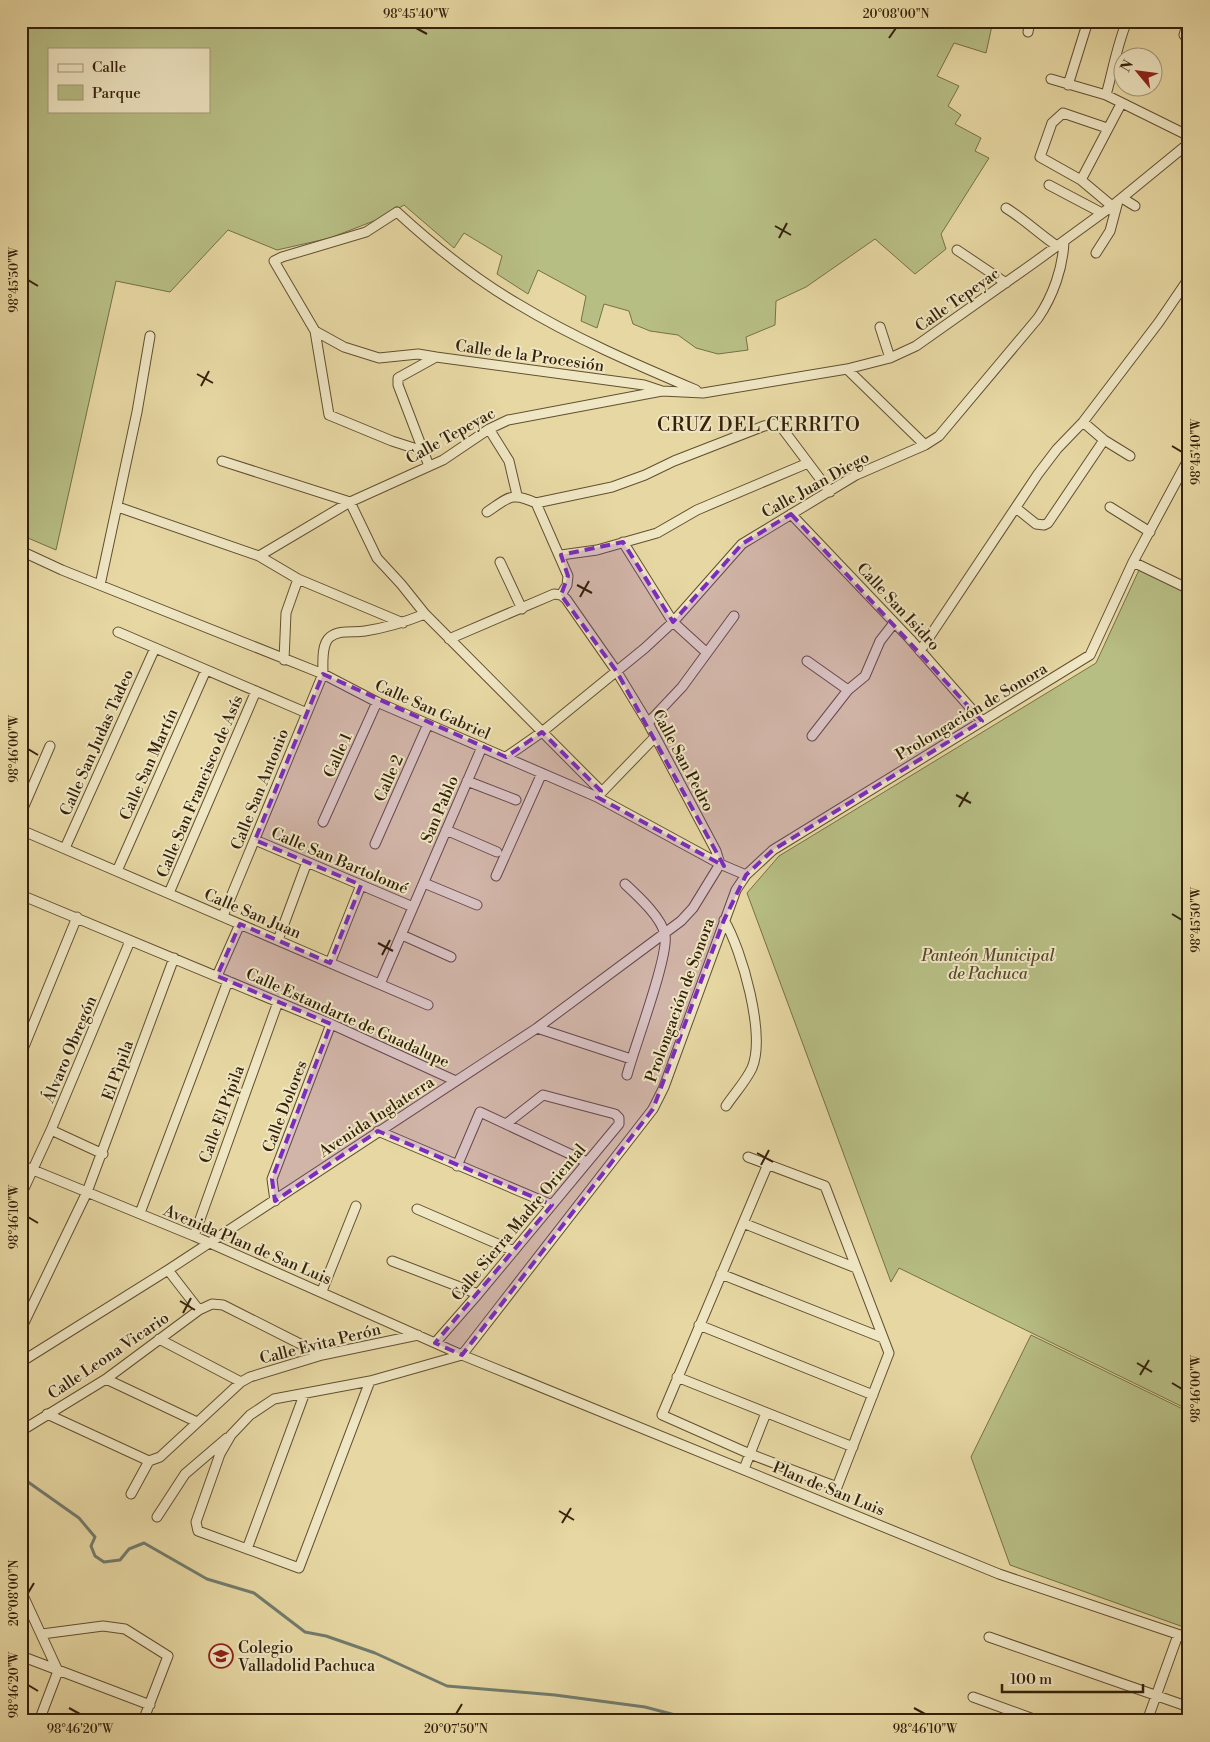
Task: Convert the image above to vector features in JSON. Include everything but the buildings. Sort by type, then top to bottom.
[{"type":"street","points":[[1028,32],[1030,21]]},
{"type":"street","points":[[1068,85],[1088,21]]},
{"type":"street","points":[[1106,95],[1117,58],[1117,45],[1127,21]]},
{"type":"street","points":[[1184,35],[1188,21]]},
{"type":"street","points":[[1050,79],[1106,95],[1189,136]]},
{"type":"street","points":[[1081,180],[1121,104]]},
{"type":"street","points":[[1107,128],[1063,113],[1052,123],[1040,157],[1117,202],[1135,206]]},
{"type":"street","name":"Calle Tepeyac","points":[[259,556],[350,502],[443,460],[489,429],[508,420],[662,391],[703,393],[847,369],[890,358],[916,346],[1006,283],[1117,202],[1189,143]]},
{"type":"street","points":[[1049,185],[1102,213]]},
{"type":"street","points":[[1096,253],[1110,231],[1117,202]]},
{"type":"street","points":[[1006,208],[1022,218],[1029,226],[1060,244]]},
{"type":"street","points":[[429,466],[423,451],[329,415],[316,331],[274,261],[366,232],[397,212],[428,240],[517,304],[584,340],[703,393]]},
{"type":"street","name":"Calle Juan Diego","points":[[506,757],[542,732],[617,672],[673,622],[742,544],[856,475],[925,445],[938,436],[1038,318],[1051,294],[1063,257],[1060,244]]},
{"type":"street","points":[[957,250],[1006,283]]},
{"type":"street","points":[[918,649],[1057,449],[1083,422],[1159,322],[1189,278]]},
{"type":"street","points":[[880,327],[890,358]]},
{"type":"street","points":[[316,331],[344,347],[379,358],[418,354],[436,357]]},
{"type":"street","points":[[100,585],[137,412],[150,336]]},
{"type":"street","name":"Calle de la Procesión","points":[[423,451],[398,385],[398,378],[436,357],[644,384],[662,391]]},
{"type":"street","points":[[847,369],[925,445]]},
{"type":"street","points":[[1083,422],[1104,440],[1130,456]]},
{"type":"street","points":[[486,512],[509,496],[517,495],[536,504],[612,487],[755,429],[774,424],[782,428],[830,492]]},
{"type":"street","points":[[489,429],[509,461],[517,495]]},
{"type":"street","points":[[1016,508],[1036,524],[1044,525],[1104,440]]},
{"type":"street","name":"Prolongación de Sonora","points":[[462,1355],[653,1109],[664,1087],[724,920],[746,875],[773,850],[1090,655],[1133,562],[1189,458]]},
{"type":"street","points":[[222,461],[350,502],[377,558],[402,584],[425,614],[448,639],[542,732],[599,794],[655,738]]},
{"type":"street","points":[[560,555],[597,550],[657,533],[697,510],[808,463]]},
{"type":"street","points":[[448,639],[554,594],[560,595],[567,585],[568,576],[560,555],[536,504]]},
{"type":"street","points":[[118,506],[259,556],[298,579],[403,623],[425,614]]},
{"type":"street","points":[[1110,507],[1150,532]]},
{"type":"street","name":"Calle San Isidro","points":[[791,514],[910,639],[982,721]]},
{"type":"street","points":[[623,542],[673,622],[707,653]]},
{"type":"street","name":"Calle San Gabriel","points":[[21,550],[100,585],[323,674],[377,702],[542,773],[599,794],[720,864],[746,875]]},
{"type":"street","points":[[500,562],[522,608]]},
{"type":"street","points":[[1133,562],[1189,589]]},
{"type":"street","points":[[284,660],[286,613],[298,579]]},
{"type":"street","name":"Calle San Pedro","points":[[560,595],[566,599],[617,672],[648,723],[716,850],[720,864]]},
{"type":"street","points":[[648,723],[682,687],[734,616]]},
{"type":"street","points":[[812,736],[848,690],[865,676],[880,641],[894,622]]},
{"type":"street","name":"Calle San Antonio","points":[[223,916],[323,674],[325,646],[330,637],[342,632],[363,632],[403,623]]},
{"type":"street","points":[[118,632],[307,713]]},
{"type":"street","name":"Calle San Judas Tadeo","points":[[66,848],[155,648]]},
{"type":"street","points":[[807,661],[848,690]]},
{"type":"street","name":"Calle San Martín","points":[[117,871],[206,670]]},
{"type":"street","name":"Calle San Francisco de Asís","points":[[169,893],[256,691]]},
{"type":"street","name":"Calle 1","points":[[323,822],[377,702]]},
{"type":"street","name":"Calle 2","points":[[375,844],[428,724]]},
{"type":"street","points":[[21,813],[50,746]]},
{"type":"street","name":"San Pablo","points":[[380,984],[482,747]]},
{"type":"street","points":[[496,876],[542,773]]},
{"type":"street","points":[[467,781],[516,800]]},
{"type":"street","name":"Calle San Juan","points":[[21,830],[428,1006]]},
{"type":"street","points":[[446,830],[497,852]]},
{"type":"street","name":"Calle San Bartolomé","points":[[255,840],[413,907]]},
{"type":"street","points":[[278,940],[307,862]]},
{"type":"street","name":"Avenida Inglaterra","points":[[21,1362],[275,1201],[378,1131],[537,1028],[665,935],[693,908],[720,864]]},
{"type":"street","points":[[424,882],[477,905]]},
{"type":"street","points":[[625,884],[643,901],[665,935],[663,956],[627,1075]]},
{"type":"street","points":[[330,963],[361,885]]},
{"type":"street","name":"Calle Estandarte de Guadalupe","points":[[22,899],[77,917],[130,941],[331,1024],[456,1081]]},
{"type":"street","points":[[21,1054],[77,917]]},
{"type":"street","points":[[724,920],[731,933],[751,997],[756,1044],[752,1068],[726,1106]]},
{"type":"street","points":[[217,976],[240,924]]},
{"type":"street","points":[[402,935],[451,956]]},
{"type":"street","name":"Álvaro Obregón","points":[[21,1195],[51,1130],[130,941]]},
{"type":"street","name":"El Pìpila","points":[[21,1329],[87,1192],[174,958]]},
{"type":"street","name":"Calle Estandarte de Guadalupe","points":[[140,1213],[228,981]]},
{"type":"street","name":"Calle El Pípila","points":[[194,1236],[278,1002]]},
{"type":"street","name":"Calle Dolores","points":[[275,1201],[272,1179],[331,1024]]},
{"type":"street","points":[[537,1028],[631,1059]]},
{"type":"street","name":"Calle Sierra Madre Oriental","points":[[435,1343],[619,1124],[619,1118],[615,1114],[542,1095],[506,1124]]},
{"type":"street","points":[[457,1166],[480,1112],[587,1162]]},
{"type":"street","points":[[51,1130],[102,1154]]},
{"type":"street","points":[[378,1131],[552,1205]]},
{"type":"street","points":[[748,1157],[768,1164],[825,1186],[889,1353],[836,1487],[750,1454],[662,1414],[768,1164]]},
{"type":"street","name":"Avenida Plan de San Luis","points":[[21,1164],[322,1291],[462,1355]]},
{"type":"street","points":[[322,1291],[356,1206]]},
{"type":"street","points":[[417,1208],[514,1251]]},
{"type":"street","points":[[743,1223],[856,1268]]},
{"type":"street","points":[[392,1261],[478,1294]]},
{"type":"street","points":[[168,1270],[199,1310]]},
{"type":"street","points":[[721,1274],[883,1338]]},
{"type":"street","name":"Calle Leona Vicario","points":[[21,1432],[106,1379],[199,1310],[212,1304],[223,1306],[322,1355]]},
{"type":"street","points":[[699,1326],[873,1395]]},
{"type":"street","name":"Calle Evita Perón","points":[[131,1494],[149,1461],[160,1457],[241,1382],[250,1377],[322,1355],[418,1335]]},
{"type":"street","points":[[160,1339],[241,1382]]},
{"type":"street","points":[[157,1517],[185,1474],[231,1435],[250,1415],[274,1400],[370,1381],[462,1355]]},
{"type":"street","name":"Plan de San Luis","points":[[462,1355],[999,1574],[1189,1638]]},
{"type":"street","points":[[677,1377],[853,1447]]},
{"type":"street","points":[[106,1379],[197,1422]]},
{"type":"street","points":[[231,1435],[220,1454],[196,1527],[198,1531],[299,1568],[370,1381]]},
{"type":"street","points":[[247,1549],[304,1395]]},
{"type":"street","points":[[744,1469],[766,1413]]},
{"type":"street","points":[[48,1414],[149,1461]]},
{"type":"street","points":[[21,1590],[58,1670],[39,1721]]},
{"type":"street","points":[[42,1634],[103,1626],[126,1629],[168,1656],[142,1721]]},
{"type":"street","points":[[1147,1721],[1178,1635]]},
{"type":"street","points":[[989,1637],[1189,1707]]},
{"type":"street","points":[[21,1656],[150,1705]]},
{"type":"street","points":[[973,1697],[1039,1721]]},
{"type":"street","points":[[21,1716],[33,1721]]},
{"type":"highlighted area","points":[[791,514],[982,721],[773,850],[746,875],[724,920],[653,1109],[462,1355],[435,1343],[552,1205],[378,1131],[275,1201],[272,1179],[331,1024],[217,976],[240,924],[330,963],[361,885],[255,840],[323,674],[506,757],[542,732],[601,791],[597,797],[724,866],[617,672],[561,595],[568,576],[561,555],[623,542],[673,622],[742,544]]},
{"type":"green space","points":[[21,21],[993,21],[986,53],[954,43],[937,76],[959,86],[948,106],[961,115],[955,124],[981,138],[975,151],[989,158],[941,234],[946,249],[915,274],[875,239],[806,287],[776,301],[775,325],[746,337],[748,350],[718,354],[696,348],[678,335],[650,331],[633,324],[629,311],[604,304],[597,328],[581,321],[586,296],[538,270],[528,294],[497,274],[502,256],[464,233],[454,248],[404,205],[384,217],[330,238],[277,250],[228,230],[170,292],[116,281],[56,550],[21,535]]},
{"type":"green space","name":"Panteón Municipal de Pachuca","points":[[1139,570],[1189,594],[1189,1410],[899,1268],[891,1282],[747,893],[779,856],[1096,663]]},
{"type":"green space","points":[[1031,1335],[1189,1412],[1189,1629],[1010,1565],[971,1457]]},
{"type":"waterway","points":[[21,1477],[79,1518],[95,1537],[91,1546],[95,1556],[104,1562],[120,1560],[129,1549],[144,1543],[207,1579],[254,1593],[305,1632],[326,1636],[375,1653],[447,1686],[555,1695],[645,1707],[698,1721]]},
{"type":"place","name":"Colegio Valladolid Pachuca","points":[[221,1656]]},
{"type":"district","name":"CRUZ DEL CERRITO","points":[[759,424]]}]
